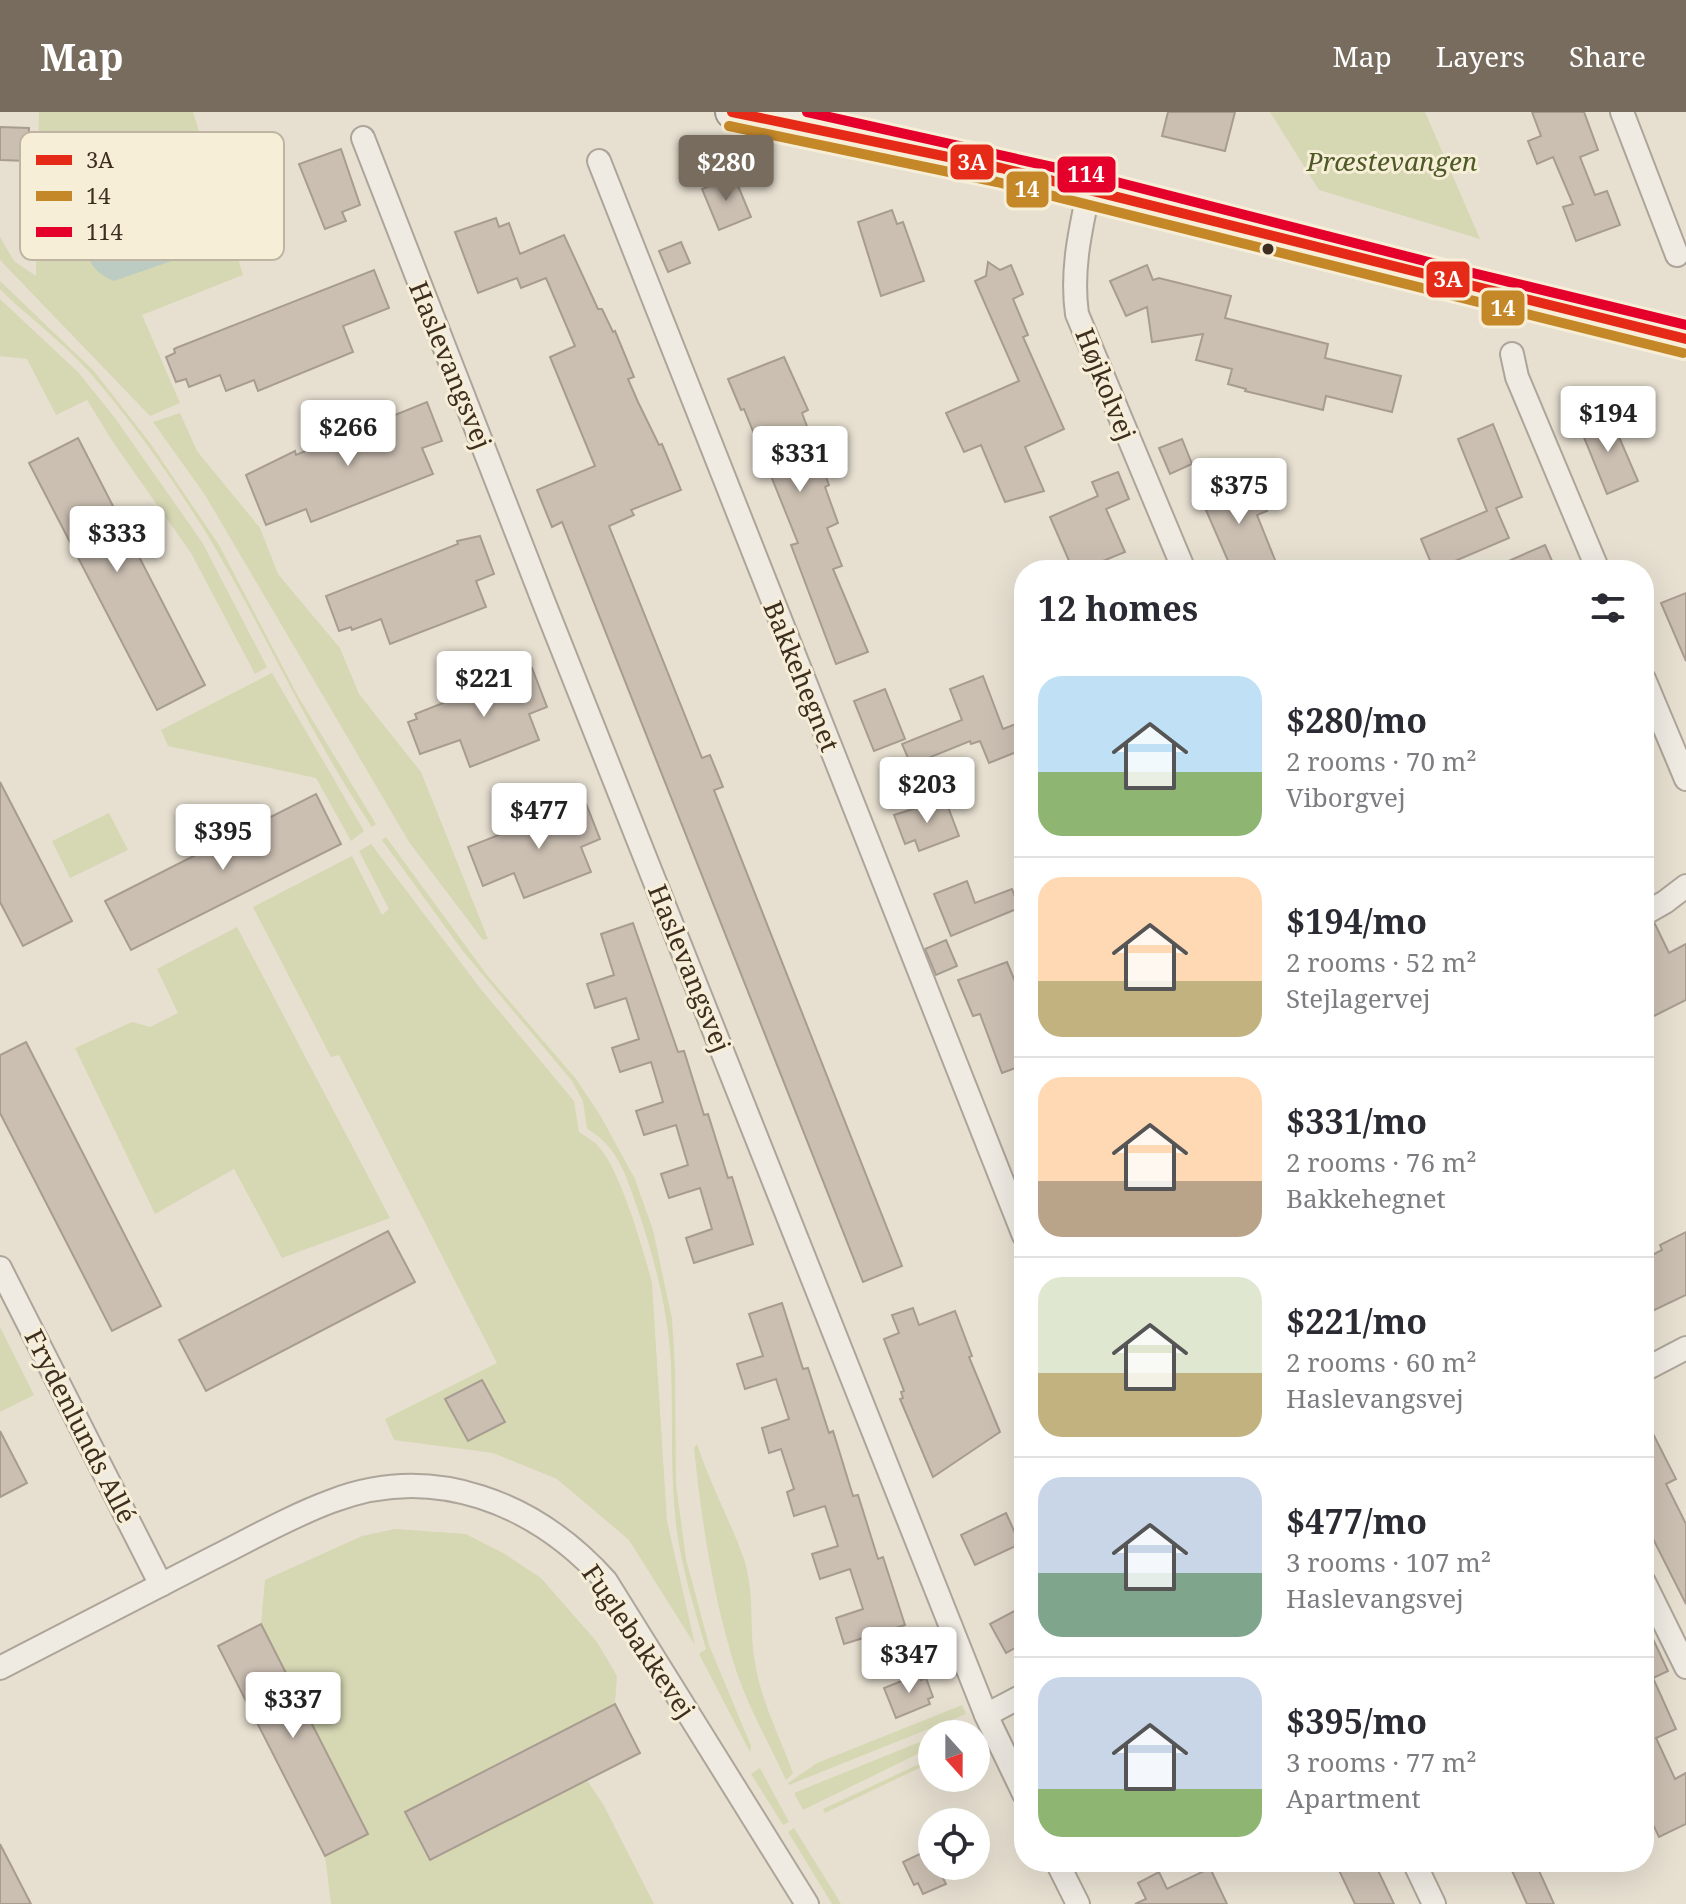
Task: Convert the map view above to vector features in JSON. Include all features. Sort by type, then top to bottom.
[{"type":"street","points":[[732,112],[1089,189],[1686,339]]},
{"type":"street","points":[[1622,112],[1677,255]]},
{"type":"street","name":"Haslevangsvej","points":[[363,138],[544,603],[986,1715],[1014,1773]]},
{"type":"street","name":"Bakkehegnet","points":[[599,161],[1014,1211]]},
{"type":"street","name":"Højkolvej","points":[[1089,189],[1076,251],[1074,287],[1077,314],[1180,560]]},
{"type":"street","points":[[1512,354],[1517,377],[1594,560]]},
{"type":"street","points":[[1654,703],[1686,779]]},
{"type":"street","points":[[1654,908],[1686,886]]},
{"type":"street","name":"Frydenlunds Allé","points":[[0,1268],[161,1585]]},
{"type":"street","points":[[1654,1365],[1686,1348]]},
{"type":"street","name":"Fuglebakkevej","points":[[0,1668],[335,1500],[392,1486],[421,1486],[478,1496],[531,1518],[569,1544],[606,1581],[807,1904]]},
{"type":"street","points":[[1654,1602],[1686,1667]]},
{"type":"street","points":[[986,1715],[1014,1700]]},
{"type":"street","points":[[1062,1872],[1078,1904]]},
{"type":"street","points":[[1419,1872],[1434,1904]]},
{"type":"green space","points":[[39,112],[193,112],[199,132],[39,132]]},
{"type":"green space","name":"Præstevangen","points":[[1270,112],[1425,112],[1480,239],[1319,190]]},
{"type":"green space","points":[[0,237],[14,261],[36,276],[36,260],[238,260],[243,275],[142,315],[180,403],[150,416],[0,260]]},
{"type":"green space","points":[[0,281],[94,371],[150,443],[219,545],[299,698],[376,824],[372,827],[327,754],[205,531],[165,470],[91,374],[0,289]]},
{"type":"green space","points":[[0,299],[78,372],[115,418],[202,542],[267,667],[255,674],[191,553],[87,400],[56,415],[27,359],[0,356]]},
{"type":"green space","points":[[180,413],[197,451],[260,528],[278,574],[340,648],[359,694],[421,772],[488,939],[483,940],[409,842],[205,495],[153,422]]},
{"type":"green space","points":[[272,673],[364,831],[351,841],[316,778],[168,746],[161,730]]},
{"type":"green space","points":[[109,813],[128,850],[70,878],[52,841]]},
{"type":"green space","points":[[386,837],[487,975],[576,1079],[635,1179],[653,1230],[672,1319],[676,1484],[686,1559],[709,1645],[751,1746],[750,1752],[699,1654],[706,1649],[678,1540],[674,1504],[671,1365],[667,1325],[650,1248],[625,1175],[606,1144],[587,1129],[583,1101],[572,1081],[462,950],[382,840]]},
{"type":"green space","points":[[371,844],[480,988],[574,1101],[579,1132],[599,1147],[623,1192],[652,1283],[667,1521],[695,1645],[629,1540],[557,1479],[493,1453],[394,1440],[385,1419],[497,1363],[339,1055],[331,1057],[253,907],[352,856],[382,915],[389,909],[359,851]]},
{"type":"green space","points":[[237,927],[390,1218],[282,1258],[234,1169],[155,1214],[75,1048],[132,1022],[150,1027],[178,1013],[157,969]]},
{"type":"green space","points":[[0,1327],[34,1395],[0,1412]]},
{"type":"green space","points":[[697,1444],[744,1559],[750,1585],[755,1663],[766,1705],[793,1773],[786,1780],[747,1700],[729,1645],[705,1533],[694,1448]]},
{"type":"green space","points":[[395,1529],[466,1534],[541,1578],[597,1642],[617,1676],[615,1704],[405,1812],[430,1860],[587,1780],[604,1806],[654,1904],[331,1904],[325,1856],[368,1834],[261,1624],[265,1580],[362,1536]]},
{"type":"green space","points":[[962,1705],[966,1714],[951,1720],[924,1720]]},
{"type":"green space","points":[[918,1723],[918,1733],[789,1785],[817,1763]]},
{"type":"green space","points":[[918,1743],[918,1754],[803,1810],[794,1793]]},
{"type":"green space","points":[[918,1765],[918,1769],[825,1813],[823,1809]]},
{"type":"green space","points":[[760,1768],[789,1822],[783,1825],[751,1774]]},
{"type":"green space","points":[[794,1828],[841,1904],[832,1904],[788,1832]]},
{"type":"shaded area","points":[[90,260],[174,260],[114,281]]},
{"type":"building","points":[[1168,112],[1235,112],[1225,151],[1162,136]]},
{"type":"building","points":[[1532,112],[1584,112],[1598,150],[1580,157],[1595,195],[1607,191],[1620,225],[1576,241],[1563,207],[1573,204],[1553,157],[1537,164],[1528,141],[1541,136]]},
{"type":"building","points":[[0,127],[29,128],[29,132],[20,132],[20,161],[0,160]]},
{"type":"building","points":[[341,149],[360,205],[342,212],[346,221],[325,229],[299,164]]},
{"type":"building","points":[[734,176],[751,217],[719,230],[702,189]]},
{"type":"building","points":[[892,210],[897,224],[903,222],[924,281],[881,296],[858,222]]},
{"type":"building","points":[[496,218],[499,227],[509,223],[520,254],[564,235],[598,309],[602,309],[615,331],[634,377],[628,379],[659,445],[662,444],[681,490],[631,510],[634,515],[609,526],[702,758],[710,755],[723,787],[714,790],[902,1266],[863,1282],[562,522],[552,527],[537,490],[595,466],[550,357],[575,346],[546,278],[521,288],[517,278],[478,293],[455,232]]},
{"type":"building","points":[[681,242],[690,263],[668,272],[659,251]]},
{"type":"building","points":[[988,262],[1000,270],[1011,265],[1023,294],[1013,299],[1028,335],[1023,337],[1064,429],[1025,447],[1044,491],[1005,502],[981,445],[964,452],[946,413],[1019,381],[975,281],[986,276]]},
{"type":"building","points":[[1147,265],[1153,280],[1159,278],[1231,296],[1225,318],[1328,344],[1325,358],[1401,376],[1392,412],[1326,396],[1323,410],[1228,384],[1232,369],[1196,360],[1203,334],[1152,342],[1147,307],[1126,316],[1110,281]]},
{"type":"building","points":[[374,270],[389,308],[343,326],[353,352],[258,391],[254,380],[226,391],[220,375],[189,387],[186,379],[176,382],[166,357],[175,353],[174,349]]},
{"type":"building","points":[[784,357],[808,410],[802,413],[829,485],[825,487],[838,523],[827,528],[842,566],[833,569],[868,652],[836,664],[791,545],[798,543],[744,409],[741,410],[728,379]]},
{"type":"building","points":[[427,402],[442,441],[422,448],[433,474],[311,522],[306,509],[266,525],[246,475],[295,451],[296,455]]},
{"type":"building","points":[[1605,412],[1610,424],[1613,423],[1638,481],[1607,494],[1583,435],[1587,434],[1582,422]]},
{"type":"building","points":[[1493,424],[1522,497],[1496,508],[1509,538],[1457,560],[1430,560],[1421,539],[1487,511],[1458,439]]},
{"type":"building","points":[[78,438],[205,685],[157,710],[29,463]]},
{"type":"building","points":[[1182,439],[1192,464],[1170,474],[1159,448]]},
{"type":"building","points":[[1118,472],[1129,499],[1106,509],[1125,552],[1105,560],[1069,560],[1050,517],[1098,496],[1092,482]]},
{"type":"building","points":[[1216,479],[1222,495],[1255,482],[1267,511],[1257,515],[1275,560],[1228,560],[1196,487]]},
{"type":"building","points":[[480,536],[494,574],[476,581],[486,607],[390,644],[381,619],[352,630],[351,627],[339,631],[326,596],[458,544],[457,541]]},
{"type":"building","points":[[1545,545],[1552,560],[1511,560]]},
{"type":"building","points":[[1686,593],[1686,661],[1661,603]]},
{"type":"building","points":[[532,668],[547,707],[529,714],[539,740],[470,767],[460,740],[420,754],[408,722],[417,719],[415,714]]},
{"type":"building","points":[[983,676],[1003,729],[1014,725],[1014,753],[989,763],[980,741],[971,744],[970,741],[911,765],[902,744],[962,720],[950,689]]},
{"type":"building","points":[[885,689],[905,739],[874,751],[854,701]]},
{"type":"building","points":[[0,782],[72,921],[23,946],[0,902]]},
{"type":"building","points":[[316,794],[341,844],[131,950],[105,901]]},
{"type":"building","points":[[945,799],[959,836],[919,851],[915,840],[905,844],[894,815]]},
{"type":"building","points":[[585,801],[600,839],[581,847],[591,872],[524,898],[514,873],[483,886],[468,847]]},
{"type":"building","points":[[967,881],[975,903],[1012,889],[1014,910],[951,936],[934,894]]},
{"type":"building","points":[[633,923],[678,1052],[684,1051],[728,1178],[732,1177],[753,1244],[694,1263],[686,1238],[712,1229],[700,1188],[669,1198],[661,1174],[688,1165],[676,1125],[644,1135],[636,1111],[663,1102],[651,1062],[620,1072],[612,1048],[639,1039],[626,998],[595,1008],[587,984],[614,975],[601,934]]},
{"type":"building","points":[[1654,924],[1669,953],[1686,944],[1686,1000],[1654,1016]]},
{"type":"building","points":[[946,940],[957,966],[936,975],[925,949]]},
{"type":"building","points":[[1007,962],[1014,979],[1014,1069],[1002,1073],[980,1014],[973,1016],[958,980]]},
{"type":"building","points":[[26,1042],[161,1306],[112,1331],[0,1113],[0,1055]]},
{"type":"building","points":[[388,1231],[415,1282],[206,1391],[179,1340]]},
{"type":"building","points":[[1686,1232],[1686,1295],[1654,1310],[1654,1254],[1662,1250],[1660,1245]]},
{"type":"building","points":[[782,1303],[803,1369],[808,1368],[829,1433],[833,1431],[853,1496],[858,1495],[878,1559],[883,1557],[905,1625],[844,1644],[836,1618],[863,1609],[850,1569],[820,1579],[812,1554],[838,1546],[825,1506],[794,1516],[787,1492],[794,1489],[781,1449],[769,1453],[762,1428],[789,1419],[776,1379],[745,1389],[737,1364],[763,1356],[749,1314]]},
{"type":"building","points":[[913,1308],[919,1325],[955,1311],[972,1356],[969,1357],[1000,1432],[933,1477],[900,1399],[904,1391],[884,1339],[899,1333],[892,1315]]},
{"type":"building","points":[[482,1380],[505,1422],[468,1441],[445,1399]]},
{"type":"building","points":[[0,1431],[27,1483],[0,1497]]},
{"type":"building","points":[[1654,1436],[1676,1479],[1666,1484],[1686,1524],[1686,1604],[1654,1541]]},
{"type":"building","points":[[1006,1513],[1014,1531],[1014,1547],[975,1565],[961,1535]]},
{"type":"building","points":[[1014,1611],[1014,1649],[1006,1653],[990,1624]]},
{"type":"building","points":[[261,1624],[368,1834],[325,1856],[218,1646]]},
{"type":"building","points":[[1654,1641],[1668,1671],[1654,1678]]},
{"type":"building","points":[[919,1674],[921,1680],[926,1678],[933,1697],[928,1699],[930,1704],[896,1718],[884,1688]]},
{"type":"building","points":[[1654,1680],[1676,1729],[1656,1738],[1675,1779],[1686,1773],[1686,1824],[1659,1837],[1654,1827]]},
{"type":"building","points":[[615,1704],[640,1753],[430,1860],[405,1812]]},
{"type":"building","points":[[0,1844],[31,1904],[0,1904]]},
{"type":"building","points":[[918,1855],[918,1880],[944,1880],[946,1884],[923,1894],[918,1883],[914,1885],[903,1862]]},
{"type":"building","points":[[1159,1872],[1167,1889],[1202,1872],[1212,1872],[1227,1904],[1135,1904],[1146,1899],[1138,1883]]},
{"type":"building","points":[[1340,1872],[1379,1872],[1394,1904],[1355,1904]]},
{"type":"building","points":[[1513,1872],[1540,1872],[1554,1904],[1527,1904]]},
{"type":"transit line","name":"3A","points":[[732,112],[1001,168],[1686,339]]},
{"type":"transit line","name":"114","points":[[807,112],[1093,176],[1686,325]]},
{"type":"transit line","name":"14","points":[[729,126],[997,182],[1683,353]]}]
